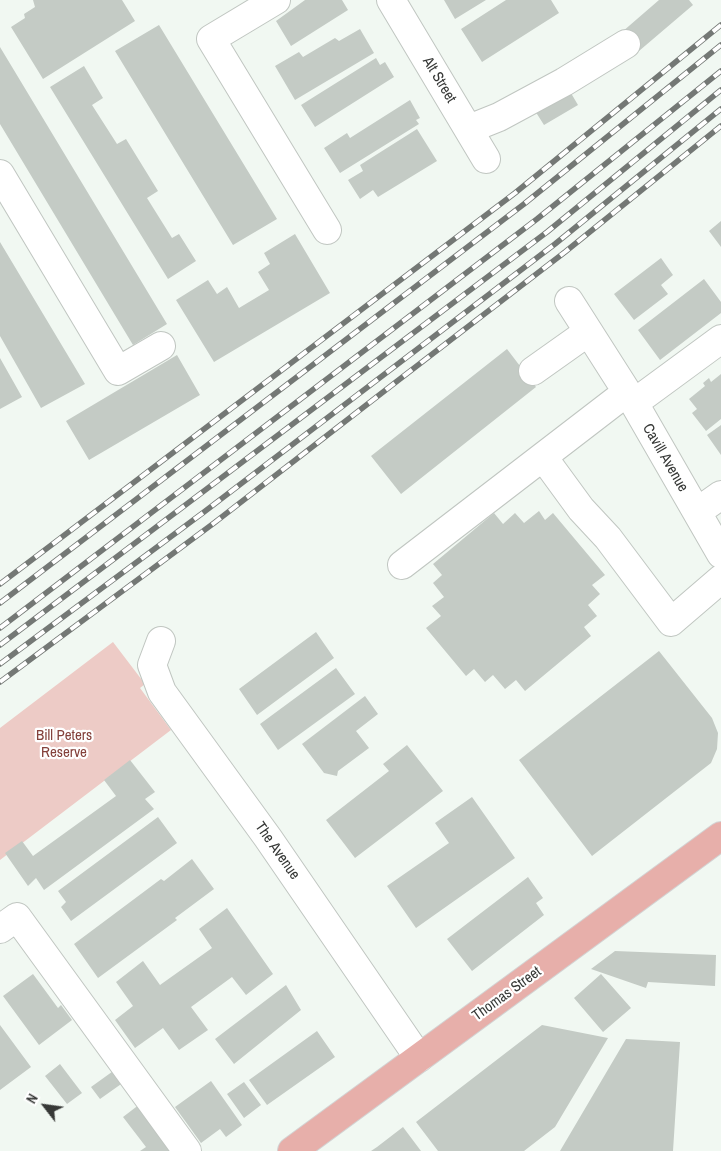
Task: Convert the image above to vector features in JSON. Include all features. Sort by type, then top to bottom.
[{"type":"main road","name":"Thomas Street","points":[[292,1151],[721,836]]},
{"type":"street","points":[[276,0],[211,39],[327,230]]},
{"type":"street","name":"Alt Street","points":[[391,0],[486,159]]},
{"type":"street","points":[[468,129],[499,117],[564,82],[626,44]]},
{"type":"street","points":[[0,174],[118,372],[160,346]]},
{"type":"street","name":"Cavill Avenue","points":[[569,301],[630,397],[721,554]]},
{"type":"street","points":[[533,371],[588,332]]},
{"type":"street","points":[[402,565],[543,457],[630,397],[721,339]]},
{"type":"street","points":[[543,457],[581,509],[608,538],[672,622],[721,579]]},
{"type":"street","points":[[697,512],[721,495]]},
{"type":"street","name":"The Avenue","points":[[161,641],[152,665],[162,692],[268,838],[419,1058]]},
{"type":"street","points":[[8,923],[187,1151]]},
{"type":"green space","name":"Bill Peters Reserve","points":[[113,642],[145,684],[140,688],[171,730],[0,860],[0,728]]},
{"type":"building","points":[[33,0],[122,0],[135,21],[43,79],[11,27],[25,18],[24,14],[35,7]]},
{"type":"building","points":[[305,0],[342,0],[348,10],[291,46],[276,21]]},
{"type":"building","points":[[444,0],[486,0],[455,19]]},
{"type":"building","points":[[506,0],[551,0],[559,13],[482,62],[461,29]]},
{"type":"building","points":[[659,0],[689,0],[693,5],[639,51],[622,32]]},
{"type":"building","points":[[159,25],[277,219],[233,245],[115,51]]},
{"type":"building","points":[[360,29],[374,53],[295,100],[275,66],[299,52],[303,57],[335,38],[339,41]]},
{"type":"building","points":[[0,47],[167,324],[133,345],[0,124]]},
{"type":"building","points":[[376,58],[380,65],[385,62],[394,77],[315,127],[301,105]]},
{"type":"building","points":[[84,66],[103,98],[92,105],[117,144],[126,139],[158,191],[147,198],[172,238],[179,234],[196,261],[168,279],[50,87]]},
{"type":"building","points":[[565,83],[578,105],[544,125],[530,103]]},
{"type":"building","points":[[410,100],[420,118],[416,120],[419,124],[340,173],[324,148],[347,133],[350,138]]},
{"type":"building","points":[[417,129],[437,161],[378,197],[373,190],[360,199],[348,180],[363,171],[360,165]]},
{"type":"building","points":[[721,221],[721,247],[709,231]]},
{"type":"building","points":[[295,234],[330,293],[214,362],[176,300],[208,280],[217,294],[227,287],[239,308],[269,290],[258,272],[270,264],[264,253]]},
{"type":"building","points":[[0,242],[85,384],[41,408],[0,336]]},
{"type":"building","points":[[661,258],[673,275],[661,285],[668,294],[634,320],[614,294]]},
{"type":"building","points":[[704,279],[721,302],[721,313],[660,360],[638,330]]},
{"type":"building","points":[[507,349],[536,387],[401,494],[371,456]]},
{"type":"building","points":[[177,355],[200,395],[89,460],[66,421]]},
{"type":"building","points":[[0,358],[22,397],[0,409]]},
{"type":"building","points":[[721,374],[721,419],[706,431],[692,413],[697,409],[689,399],[705,386],[703,383],[709,378],[711,382]]},
{"type":"building","points":[[721,425],[721,455],[707,435]]},
{"type":"building","points":[[539,511],[545,520],[553,513],[605,575],[592,585],[600,594],[588,605],[597,616],[584,627],[591,636],[525,691],[516,680],[505,689],[493,675],[485,682],[474,669],[466,676],[426,628],[441,616],[432,606],[444,597],[433,583],[442,575],[433,564],[494,513],[503,524],[515,513],[524,523]]},
{"type":"building","points":[[316,632],[334,658],[257,715],[239,689]]},
{"type":"building","points":[[659,651],[712,718],[718,733],[717,749],[711,763],[592,856],[519,760]]},
{"type":"building","points":[[336,668],[355,694],[278,750],[260,724]]},
{"type":"building","points":[[365,696],[378,714],[356,731],[369,748],[338,771],[337,776],[324,773],[302,744]]},
{"type":"building","points":[[407,745],[443,791],[355,858],[326,820],[389,771],[383,764]]},
{"type":"building","points":[[130,760],[155,792],[145,799],[154,809],[44,890],[36,878],[28,886],[5,853],[22,841],[33,856],[116,796],[104,780]]},
{"type":"building","points":[[472,797],[515,858],[416,928],[387,886],[449,843],[435,823]]},
{"type":"building","points":[[158,817],[177,843],[71,921],[61,907],[66,902],[58,891]]},
{"type":"building","points":[[192,859],[214,889],[175,918],[177,920],[98,978],[74,944],[161,879],[164,881]]},
{"type":"building","points":[[528,877],[543,898],[536,903],[544,915],[472,971],[447,939]]},
{"type":"building","points":[[227,908],[273,974],[246,995],[232,977],[191,1007],[208,1030],[179,1050],[163,1028],[135,1048],[115,1020],[133,1006],[116,982],[143,961],[160,985],[212,948],[199,929]]},
{"type":"building","points":[[615,951],[716,955],[715,986],[648,982],[646,988],[591,969]]},
{"type":"building","points":[[33,974],[58,1008],[61,1005],[72,1020],[39,1045],[3,996]]},
{"type":"building","points":[[601,974],[631,1008],[603,1032],[574,998]]},
{"type":"building","points":[[286,985],[301,1010],[234,1064],[215,1039]]},
{"type":"building","points":[[0,1025],[31,1067],[0,1090]]},
{"type":"building","points":[[542,1025],[608,1038],[555,1127],[524,1151],[438,1151],[416,1122]]},
{"type":"building","points":[[317,1031],[335,1057],[267,1105],[249,1080]]},
{"type":"building","points":[[626,1039],[680,1042],[673,1151],[560,1151]]},
{"type":"building","points":[[60,1064],[82,1093],[67,1104],[45,1076]]},
{"type":"building","points":[[116,1069],[124,1082],[100,1099],[91,1087]]},
{"type":"building","points":[[211,1081],[242,1125],[226,1137],[220,1129],[201,1143],[175,1107]]},
{"type":"building","points":[[244,1082],[261,1105],[244,1118],[227,1094]]},
{"type":"building","points":[[140,1104],[175,1151],[140,1151],[146,1147],[123,1117]]},
{"type":"building","points":[[403,1127],[421,1151],[371,1151],[377,1147]]},
{"type":"railway","points":[[0,584],[515,193],[721,25]]},
{"type":"railway","points":[[0,603],[524,204],[721,45]]},
{"type":"railway","points":[[0,628],[537,219],[721,71]]},
{"type":"railway","points":[[0,645],[547,232],[721,90]]},
{"type":"railway","points":[[0,664],[204,512],[555,244],[721,109]]},
{"type":"railway","points":[[0,682],[214,523],[565,252],[721,126]]}]
